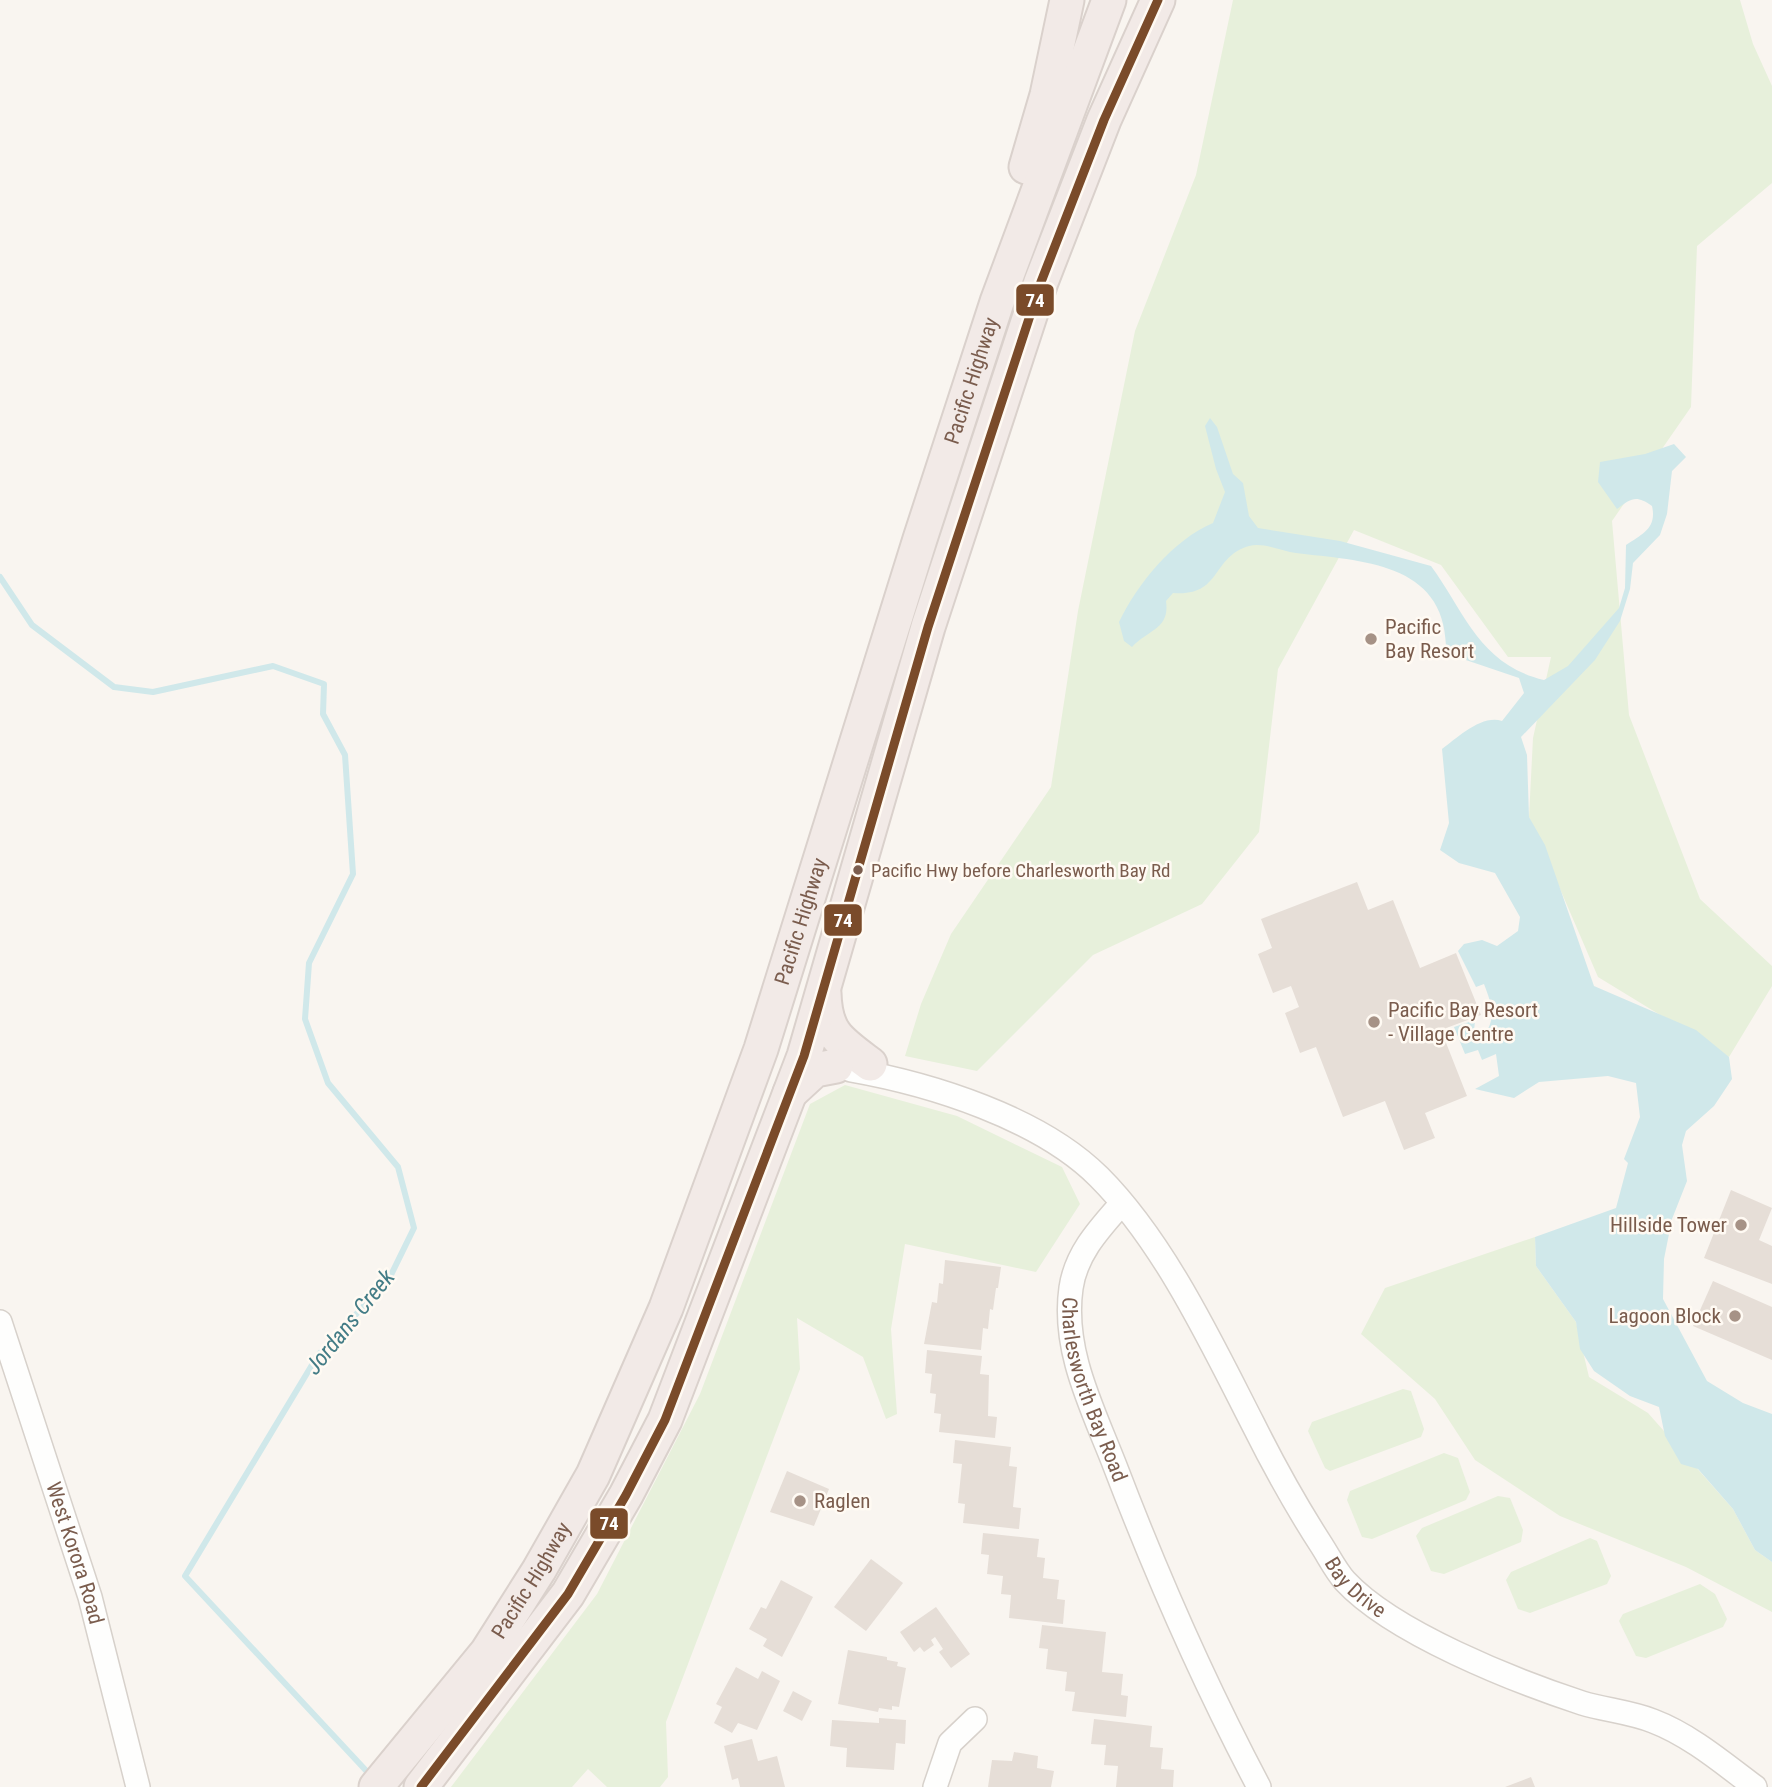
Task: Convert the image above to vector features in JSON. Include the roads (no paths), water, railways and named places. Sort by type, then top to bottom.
[{"type":"highway","points":[[997,302],[995,276],[1047,96],[1067,0]]},
{"type":"highway","name":"Pacific Highway","points":[[376,1787],[486,1652],[539,1570],[593,1475],[666,1308],[761,1049],[997,302],[1109,0]]},
{"type":"highway","name":"Pacific Highway","points":[[421,1787],[568,1594],[626,1495],[665,1420],[789,1095],[824,991],[928,627],[984,448],[1041,282],[1104,120],[1158,0]]},
{"type":"highway","points":[[725,1152],[780,1063],[804,1047],[795,1015],[830,888],[834,817]]},
{"type":"highway","points":[[824,991],[824,1016],[831,1030],[882,1071]]},
{"type":"highway","points":[[789,1095],[815,1070],[836,1066]]},
{"type":"street","points":[[804,1047],[836,1066],[882,1071]]},
{"type":"street","points":[[804,1047],[882,1071],[1039,1133],[1082,1163],[1122,1203]]},
{"type":"street","name":"Charlesworth Bay Road","points":[[1122,1203],[1092,1238],[1075,1270],[1069,1309],[1072,1349],[1182,1632],[1259,1787]]},
{"type":"street","name":"Bay Drive","points":[[1122,1203],[1183,1296],[1290,1497],[1345,1581],[1427,1639],[1583,1703],[1653,1721],[1701,1747],[1755,1787]]},
{"type":"street","name":"West Korora Road","points":[[0,1322],[90,1597],[138,1787]]},
{"type":"street","points":[[936,1787],[950,1743],[975,1719]]},
{"type":"water","points":[[1210,418],[1217,427],[1233,474],[1243,483],[1249,516],[1258,528],[1340,541],[1431,566],[1476,635],[1489,650],[1522,672],[1544,680],[1568,666],[1619,608],[1625,588],[1626,545],[1647,530],[1652,520],[1652,506],[1642,500],[1630,500],[1617,509],[1598,482],[1600,462],[1645,454],[1674,444],[1686,457],[1672,471],[1667,514],[1660,535],[1633,563],[1630,589],[1620,621],[1595,660],[1521,737],[1527,755],[1529,817],[1545,845],[1594,986],[1696,1030],[1729,1057],[1732,1079],[1714,1106],[1686,1131],[1682,1145],[1687,1181],[1672,1219],[1664,1259],[1663,1299],[1707,1381],[1743,1403],[1772,1414],[1772,1562],[1755,1550],[1733,1509],[1698,1469],[1681,1464],[1665,1436],[1659,1407],[1630,1396],[1594,1371],[1580,1349],[1576,1322],[1536,1266],[1535,1237],[1616,1208],[1628,1163],[1624,1159],[1640,1117],[1636,1083],[1608,1076],[1539,1082],[1514,1098],[1475,1089],[1499,1076],[1496,1054],[1482,1060],[1478,1050],[1465,1054],[1454,1027],[1475,1020],[1474,1032],[1485,1034],[1492,1015],[1484,984],[1476,987],[1458,951],[1464,944],[1482,940],[1497,946],[1518,931],[1520,917],[1495,873],[1459,863],[1440,850],[1449,823],[1442,749],[1478,724],[1502,721],[1524,693],[1519,678],[1457,657],[1446,646],[1442,618],[1431,597],[1415,582],[1395,571],[1347,559],[1296,553],[1260,545],[1237,551],[1209,583],[1200,589],[1189,593],[1173,593],[1166,601],[1165,617],[1157,628],[1132,647],[1124,641],[1119,622],[1136,592],[1158,564],[1184,540],[1213,523],[1225,492],[1205,426]]},
{"type":"waterway","name":"Jordans Creek","points":[[0,577],[32,625],[114,687],[153,692],[273,666],[324,684],[323,714],[345,755],[353,874],[309,963],[305,1019],[328,1083],[398,1167],[414,1228],[389,1279],[318,1355],[185,1576],[372,1777]]},
{"type":"place","name":"Pacific Bay Resort","points":[[1371,639]]},
{"type":"place","name":"Pacific Hwy before Charlesworth Bay Rd","points":[[858,870]]},
{"type":"place","name":"Pacific Bay Resort - Village Centre","points":[[1374,1022]]},
{"type":"place","name":"Hillside Tower","points":[[1741,1225]]},
{"type":"place","name":"Lagoon Block","points":[[1735,1316]]},
{"type":"place","name":"Raglen","points":[[800,1501]]}]
